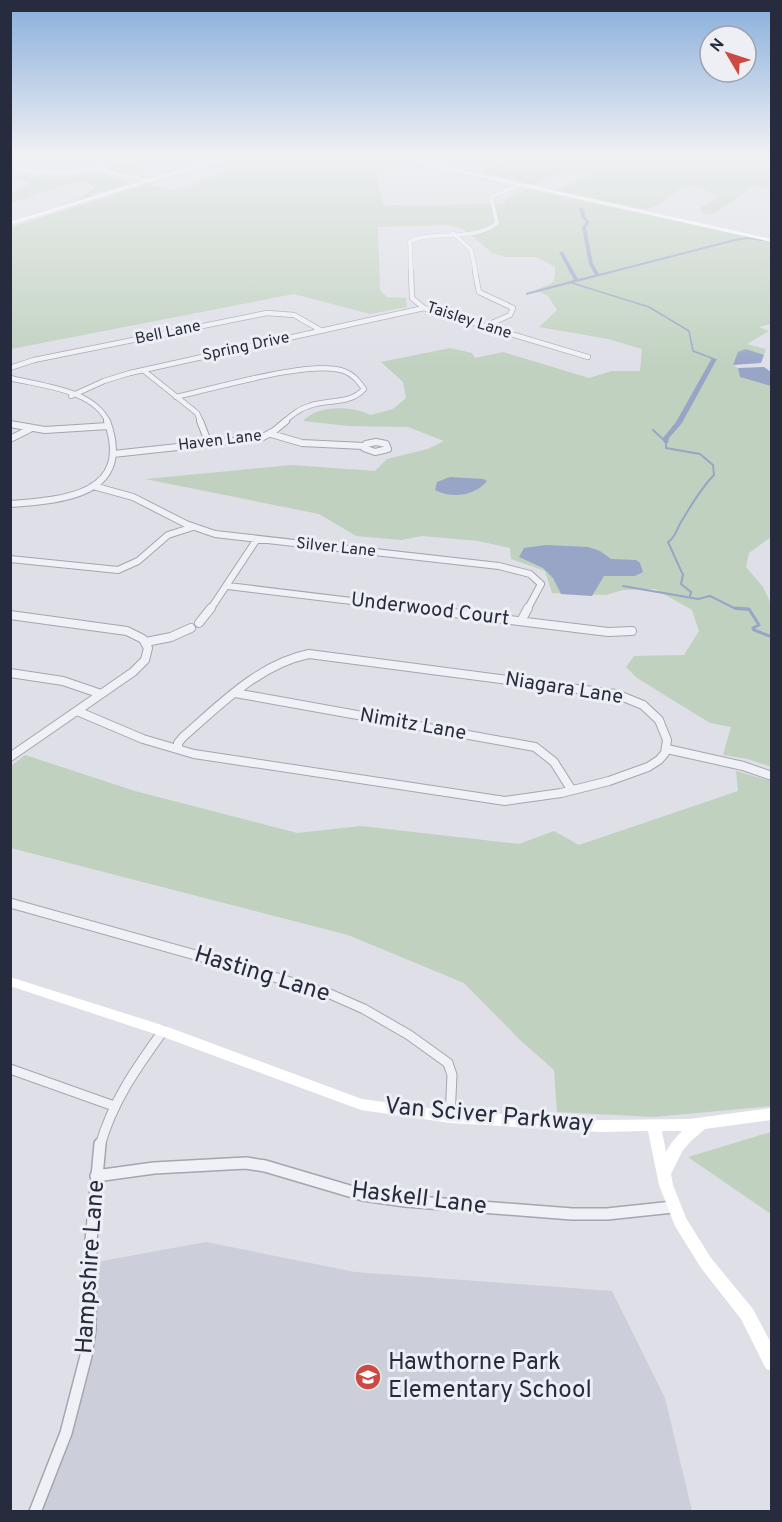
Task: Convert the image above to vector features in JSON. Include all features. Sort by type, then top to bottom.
[{"type":"street","name":"Taisley Lane","points":[[495,226],[481,231],[418,237],[408,244],[411,293],[416,302],[424,308],[483,327],[588,357]]},
{"type":"street","points":[[704,226],[771,241]]},
{"type":"street","points":[[453,233],[471,250],[479,292],[513,308],[510,315],[483,327]]},
{"type":"street","name":"Spring Drive","points":[[70,396],[113,378],[143,370],[424,308]]},
{"type":"street","name":"Bell Lane","points":[[10,368],[29,361],[267,313],[294,315],[323,331]]},
{"type":"street","name":"Haven Lane","points":[[113,454],[257,439],[271,434],[301,408],[353,397],[362,392],[364,388],[348,372],[315,368],[176,396]]},
{"type":"street","points":[[143,370],[198,415],[208,444]]},
{"type":"street","points":[[10,378],[70,396],[98,408],[105,416],[108,426],[114,463],[110,472],[93,486],[61,498],[10,504]]},
{"type":"street","points":[[10,424],[30,429],[54,430],[108,426]]},
{"type":"street","points":[[10,438],[30,429]]},
{"type":"street","points":[[271,434],[302,443],[364,446]]},
{"type":"street","name":"Silver Lane","points":[[93,486],[133,497],[193,527],[220,535],[472,563],[524,572],[535,577],[541,584],[521,621]]},
{"type":"street","points":[[10,558],[118,570],[138,561],[168,535],[193,527]]},
{"type":"street","points":[[199,623],[228,586],[257,539]]},
{"type":"street","name":"Underwood Court","points":[[228,586],[608,632],[632,631]]},
{"type":"street","points":[[10,615],[136,633],[146,642],[149,650],[145,661],[10,757]]},
{"type":"street","points":[[146,642],[171,638],[191,628]]},
{"type":"street","name":"Niagara Lane","points":[[178,748],[178,742],[183,736],[236,693],[290,658],[302,655],[624,696],[640,702],[660,721],[668,736],[667,749]]},
{"type":"street","points":[[10,673],[63,681],[101,694]]},
{"type":"street","name":"Nimitz Lane","points":[[236,693],[535,747],[554,762],[571,789]]},
{"type":"street","points":[[77,711],[143,739],[194,754],[491,800],[531,799],[638,772],[659,760],[667,749],[743,766],[771,776]]},
{"type":"street","name":"Hasting Lane","points":[[10,903],[274,977],[330,994],[364,1010],[409,1035],[448,1063],[453,1075],[450,1117]]},
{"type":"street","name":"Van Sciver Parkway","points":[[10,981],[163,1031],[361,1104],[450,1117],[654,1127],[705,1124],[771,1114]]},
{"type":"street","name":"Hampshire Lane","points":[[35,1512],[66,1433],[86,1356],[90,1330],[91,1241],[100,1144],[114,1106],[126,1083],[163,1031]]},
{"type":"street","points":[[10,1069],[114,1106]]},
{"type":"street","points":[[664,1174],[673,1151],[687,1133],[705,1124]]},
{"type":"street","points":[[654,1127],[673,1207],[706,1263],[747,1314],[771,1363]]},
{"type":"street","name":"Haskell Lane","points":[[96,1176],[154,1168],[246,1163],[266,1166],[363,1195],[405,1201],[572,1214],[607,1214],[673,1207]]},
{"type":"shaded area","name":"Hawthorne Park Elementary School","points":[[206,1242],[355,1272],[612,1291],[665,1398],[692,1511],[35,1512],[86,1356],[91,1263]]},
{"type":"green space","points":[[413,226],[378,227],[380,290],[387,297],[406,298],[407,307],[370,314],[294,294],[11,349],[11,227]]},
{"type":"green space","points":[[452,226],[698,226],[771,242],[771,298],[769,300],[771,301],[771,324],[759,327],[769,331],[747,344],[766,349],[764,355],[746,349],[733,365],[738,368],[741,377],[771,386],[771,537],[749,553],[746,567],[763,587],[771,604],[771,767],[748,759],[723,755],[731,727],[710,723],[637,678],[626,667],[634,656],[684,655],[699,631],[692,610],[655,589],[623,590],[606,595],[552,593],[545,571],[511,559],[510,548],[478,541],[422,536],[401,540],[356,536],[319,514],[145,479],[292,465],[375,471],[387,459],[428,449],[444,441],[408,427],[348,426],[303,421],[309,415],[326,409],[345,408],[371,415],[393,409],[406,398],[403,382],[381,362],[450,348],[472,353],[475,358],[503,352],[589,378],[612,371],[640,371],[642,349],[608,339],[539,327],[557,310],[548,296],[535,290],[552,283],[555,267],[536,257],[506,257],[492,253],[465,230]]},
{"type":"green space","points":[[25,755],[135,791],[297,833],[361,826],[519,844],[554,831],[579,845],[738,791],[736,771],[771,781],[771,1106],[654,1117],[557,1112],[554,1070],[520,1040],[464,983],[348,935],[11,848],[11,766]]},
{"type":"green space","points":[[771,1132],[771,1214],[688,1157]]},
{"type":"water","points":[[746,349],[764,355],[761,363],[733,365],[738,352]]},
{"type":"water","points":[[764,367],[771,372],[771,386],[740,377],[738,368]]},
{"type":"water","points":[[450,477],[487,481],[470,493],[456,495],[435,490],[437,482]]},
{"type":"water","points":[[546,545],[588,547],[600,551],[611,559],[636,560],[640,563],[643,572],[635,576],[604,576],[592,596],[561,594],[553,578],[543,568],[519,557],[524,548]]},
{"type":"waterway","points":[[585,226],[591,264],[598,276]]},
{"type":"waterway","points":[[598,276],[735,240],[748,238],[762,240]]},
{"type":"waterway","points":[[561,253],[577,281]]},
{"type":"waterway","points":[[528,294],[598,276]]},
{"type":"waterway","points":[[572,283],[649,307],[689,331],[693,351],[714,359]]},
{"type":"waterway","points":[[666,442],[666,438],[679,423],[714,359]]},
{"type":"waterway","points":[[653,430],[666,442],[666,448],[700,454],[713,465],[714,475],[700,492],[674,536],[668,542],[683,575],[681,584],[691,592],[690,596]]},
{"type":"waterway","points":[[623,586],[698,599],[710,596],[736,609],[750,610]]},
{"type":"waterway","points":[[735,608],[750,610]]},
{"type":"waterway","points":[[750,610],[759,625],[753,628],[754,630],[772,637]]},
{"type":"place","name":"Hawthorne Park Elementary School","points":[[368,1377]]}]
